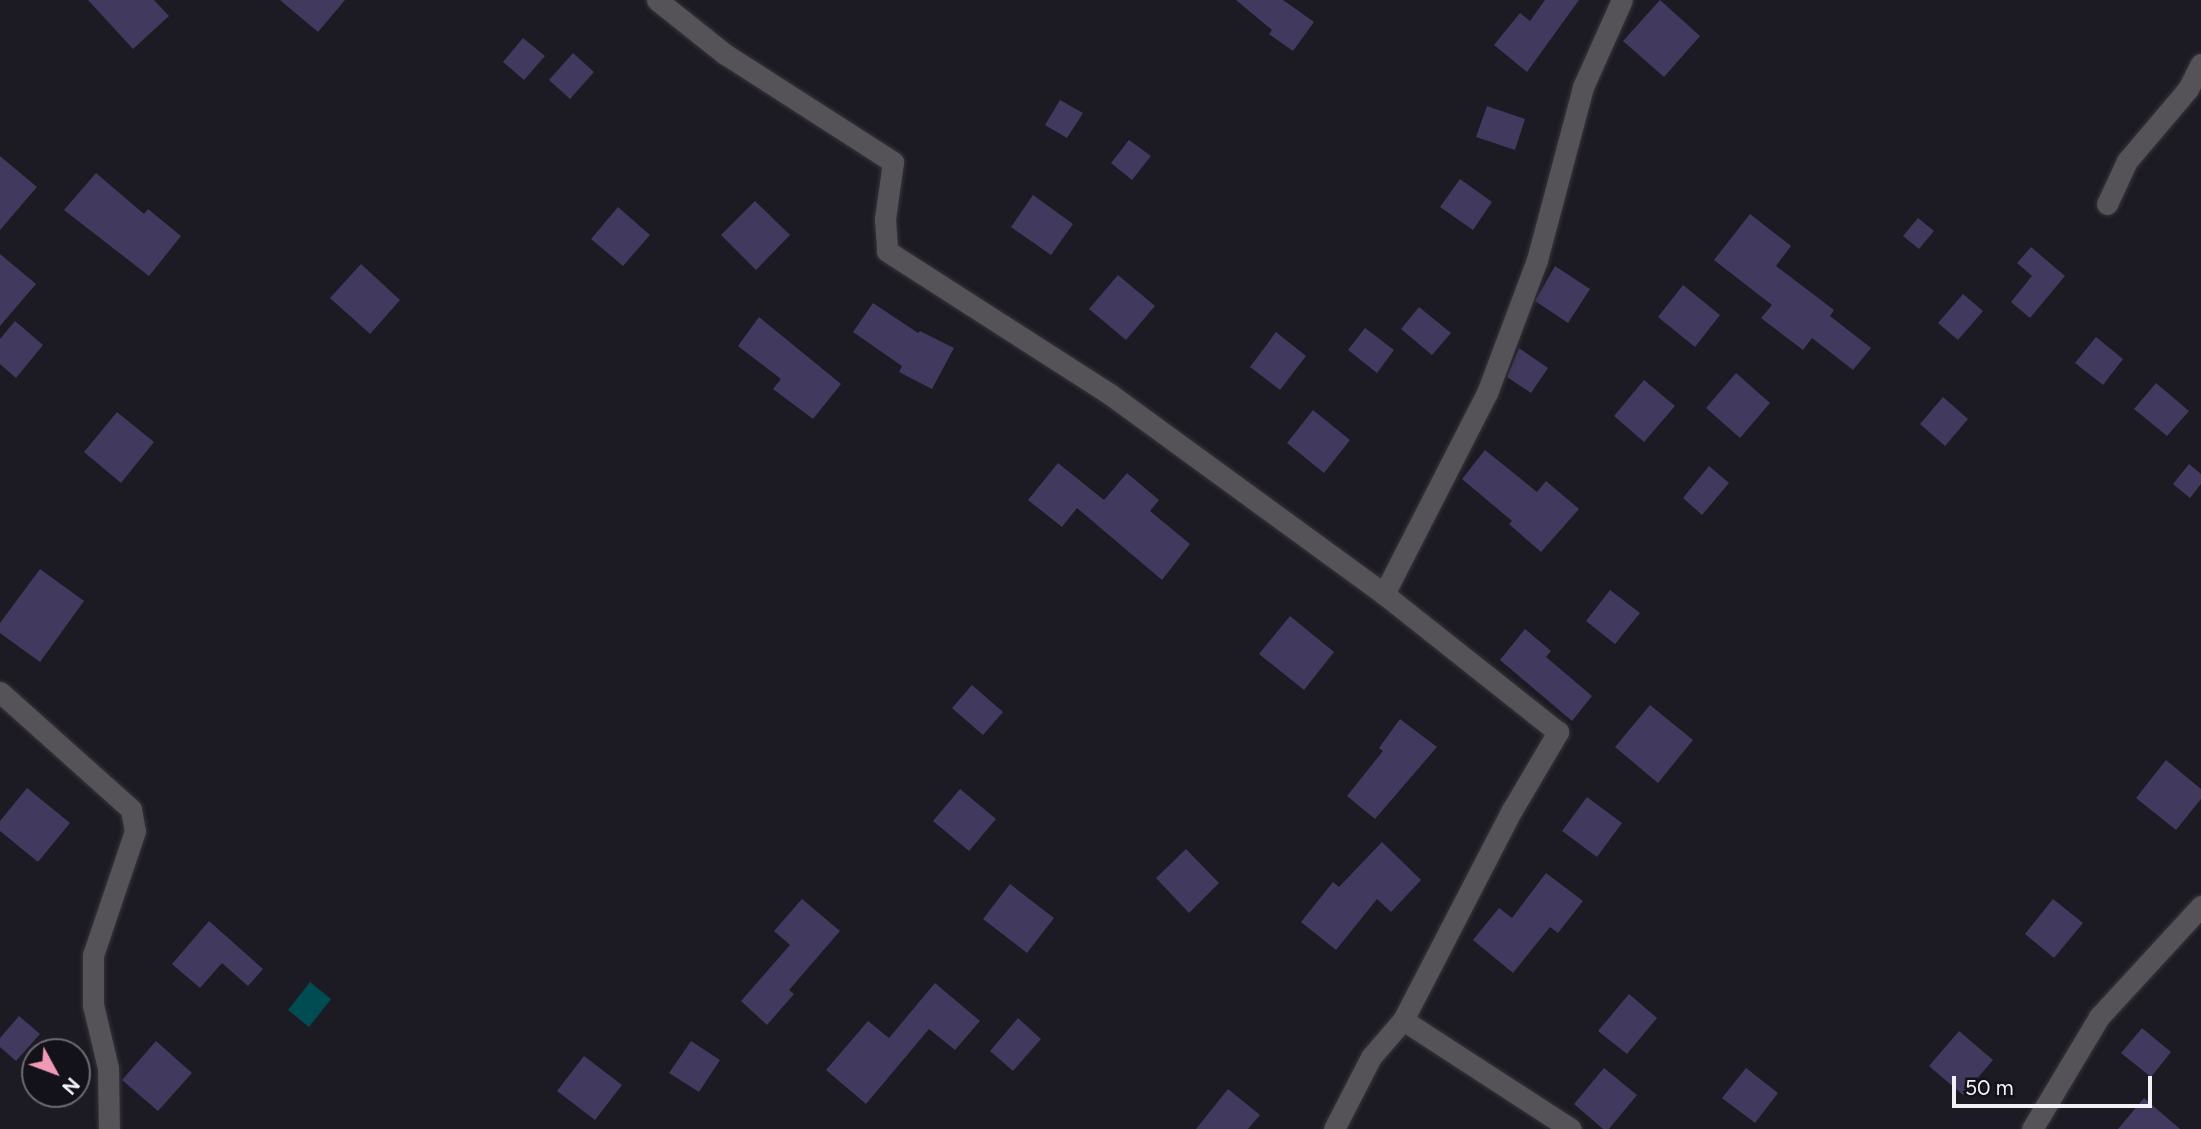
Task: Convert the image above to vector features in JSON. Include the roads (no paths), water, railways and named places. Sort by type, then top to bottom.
[{"type":"street","points":[[657,0],[725,54],[893,162],[885,219],[887,251],[1111,395],[1384,594],[1558,732],[1512,810],[1403,1020],[1371,1057],[1335,1129]]},
{"type":"street","points":[[1384,594],[1487,393],[1537,260],[1583,87],[1622,0]]},
{"type":"street","points":[[2107,204],[2127,161],[2188,89],[2201,64]]},
{"type":"street","points":[[0,692],[131,809],[135,831],[93,955],[93,1005],[108,1068],[109,1129]]},
{"type":"street","points":[[2032,1129],[2099,1017],[2201,906]]},
{"type":"street","points":[[1403,1020],[1571,1129]]},
{"type":"water","points":[[310,982],[331,999],[309,1027],[288,1010]]}]
